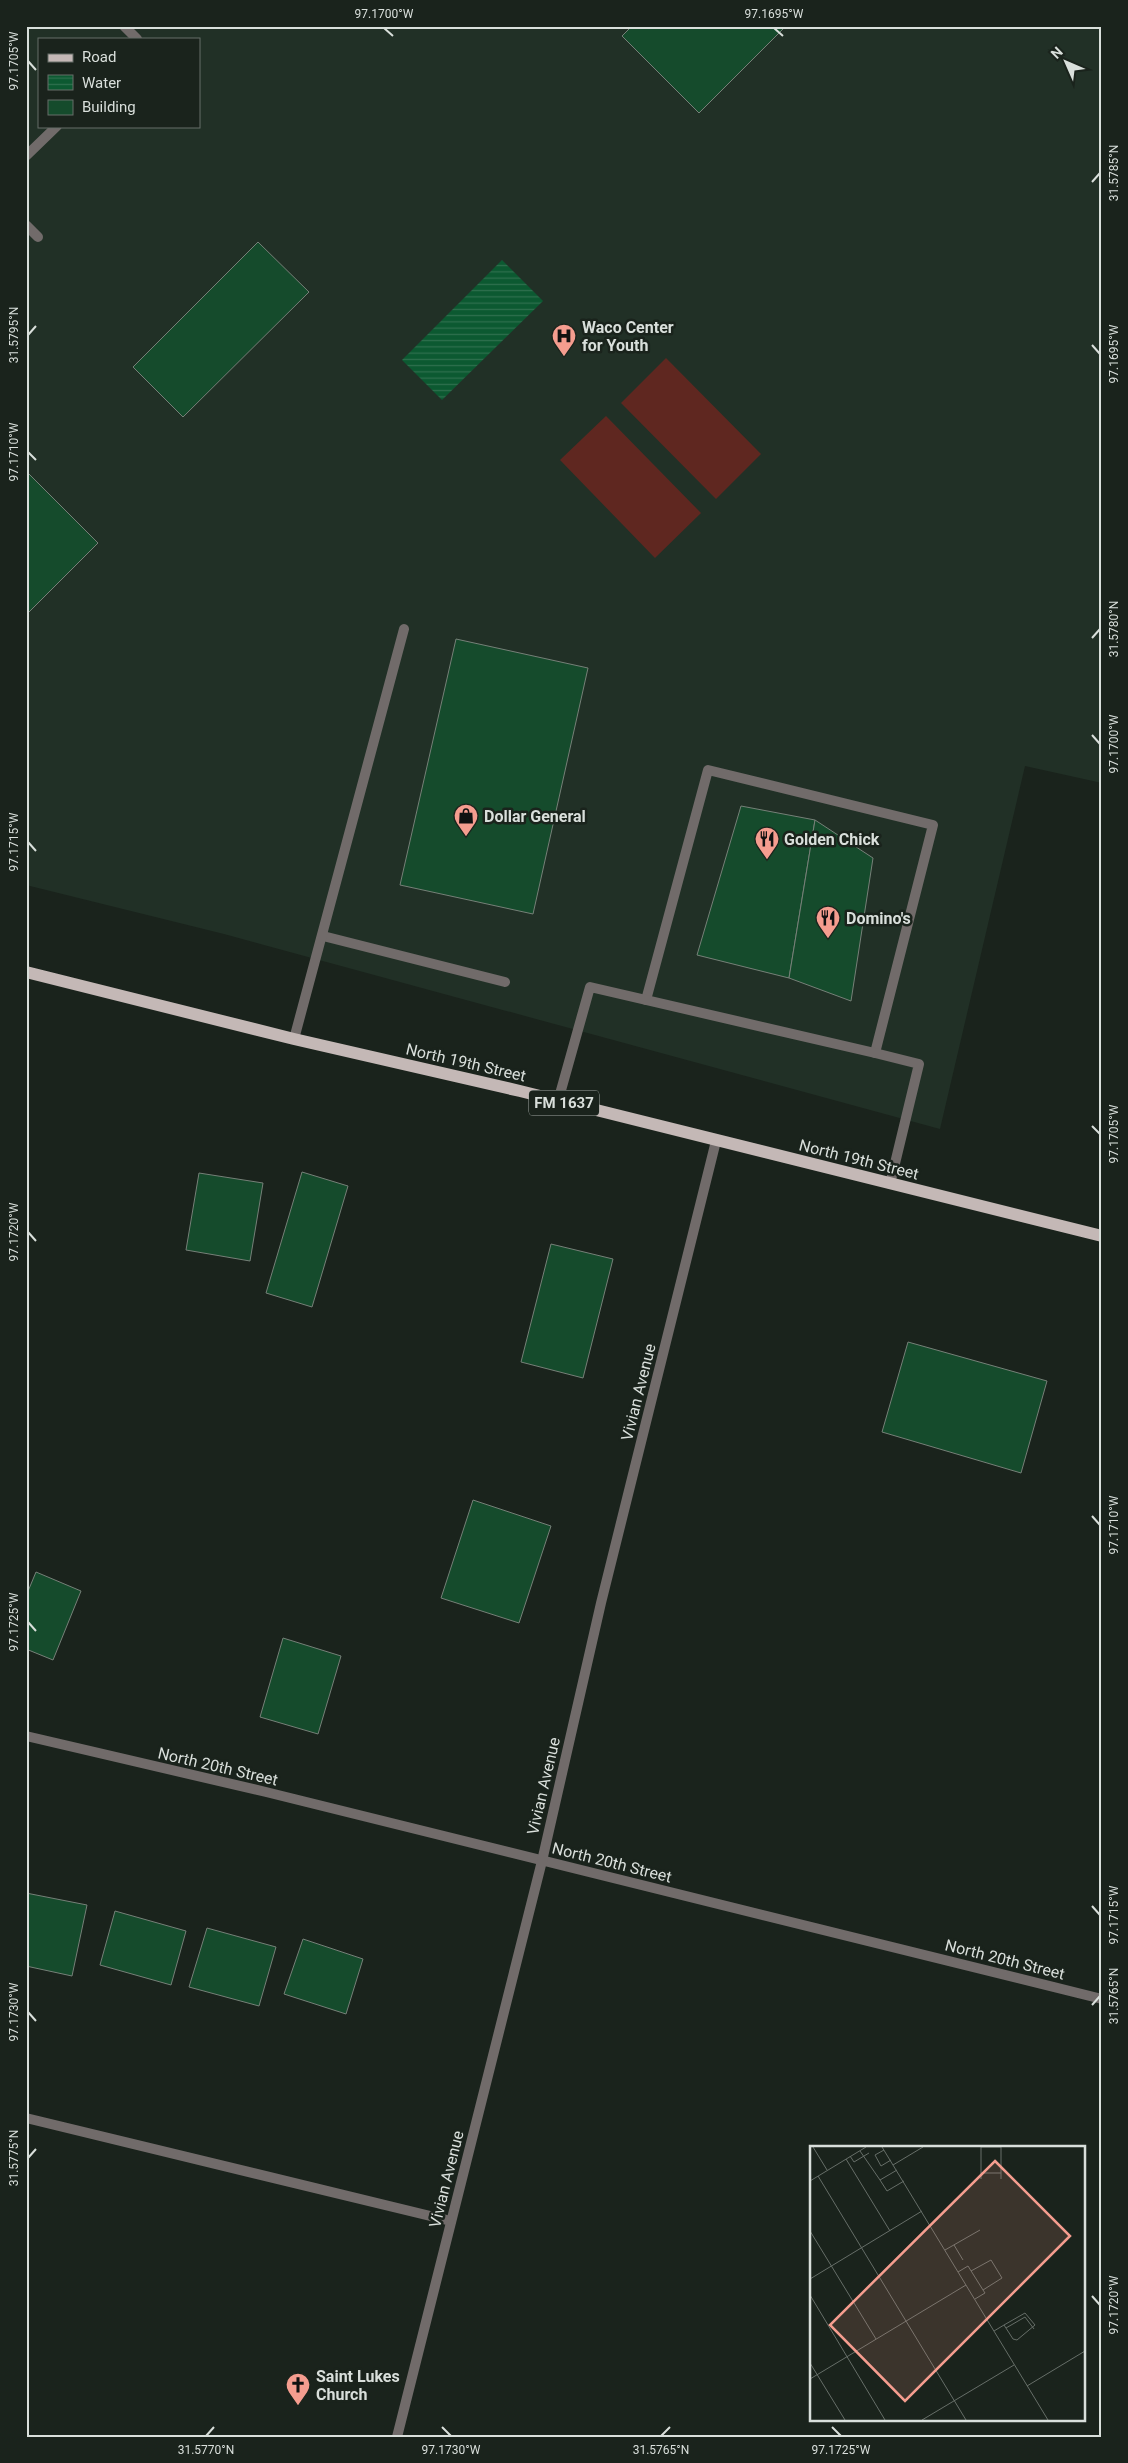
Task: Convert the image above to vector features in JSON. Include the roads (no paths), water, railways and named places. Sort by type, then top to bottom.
[{"type":"main road","name":"North 19th Street","points":[[26,972],[1102,1236]]},
{"type":"street","points":[[124,26],[136,38]]},
{"type":"street","points":[[26,156],[54,128]]},
{"type":"street","points":[[26,225],[38,237]]},
{"type":"street","points":[[294,1039],[404,629]]},
{"type":"street","points":[[646,1000],[708,770],[934,825],[875,1053]]},
{"type":"street","points":[[323,936],[505,982]]},
{"type":"street","points":[[558,1101],[590,987],[919,1064],[890,1184]]},
{"type":"street","name":"Vivian Avenue","points":[[397,2437],[542,1861],[601,1602],[716,1140]]},
{"type":"street","name":"North 20th Street","points":[[26,1736],[266,1792],[1102,1999]]},
{"type":"street","points":[[26,2118],[451,2221]]},
{"type":"water","points":[[502,260],[543,301],[442,400],[402,360]]},
{"type":"place","name":"Waco Center for Youth","points":[[564,357]]},
{"type":"place","name":"Dollar General","points":[[466,837]]},
{"type":"place","name":"Golden Chick","points":[[767,860]]},
{"type":"place","name":"Domino's","points":[[828,939]]},
{"type":"place","name":"Saint Lukes Church","points":[[298,2406]]}]
